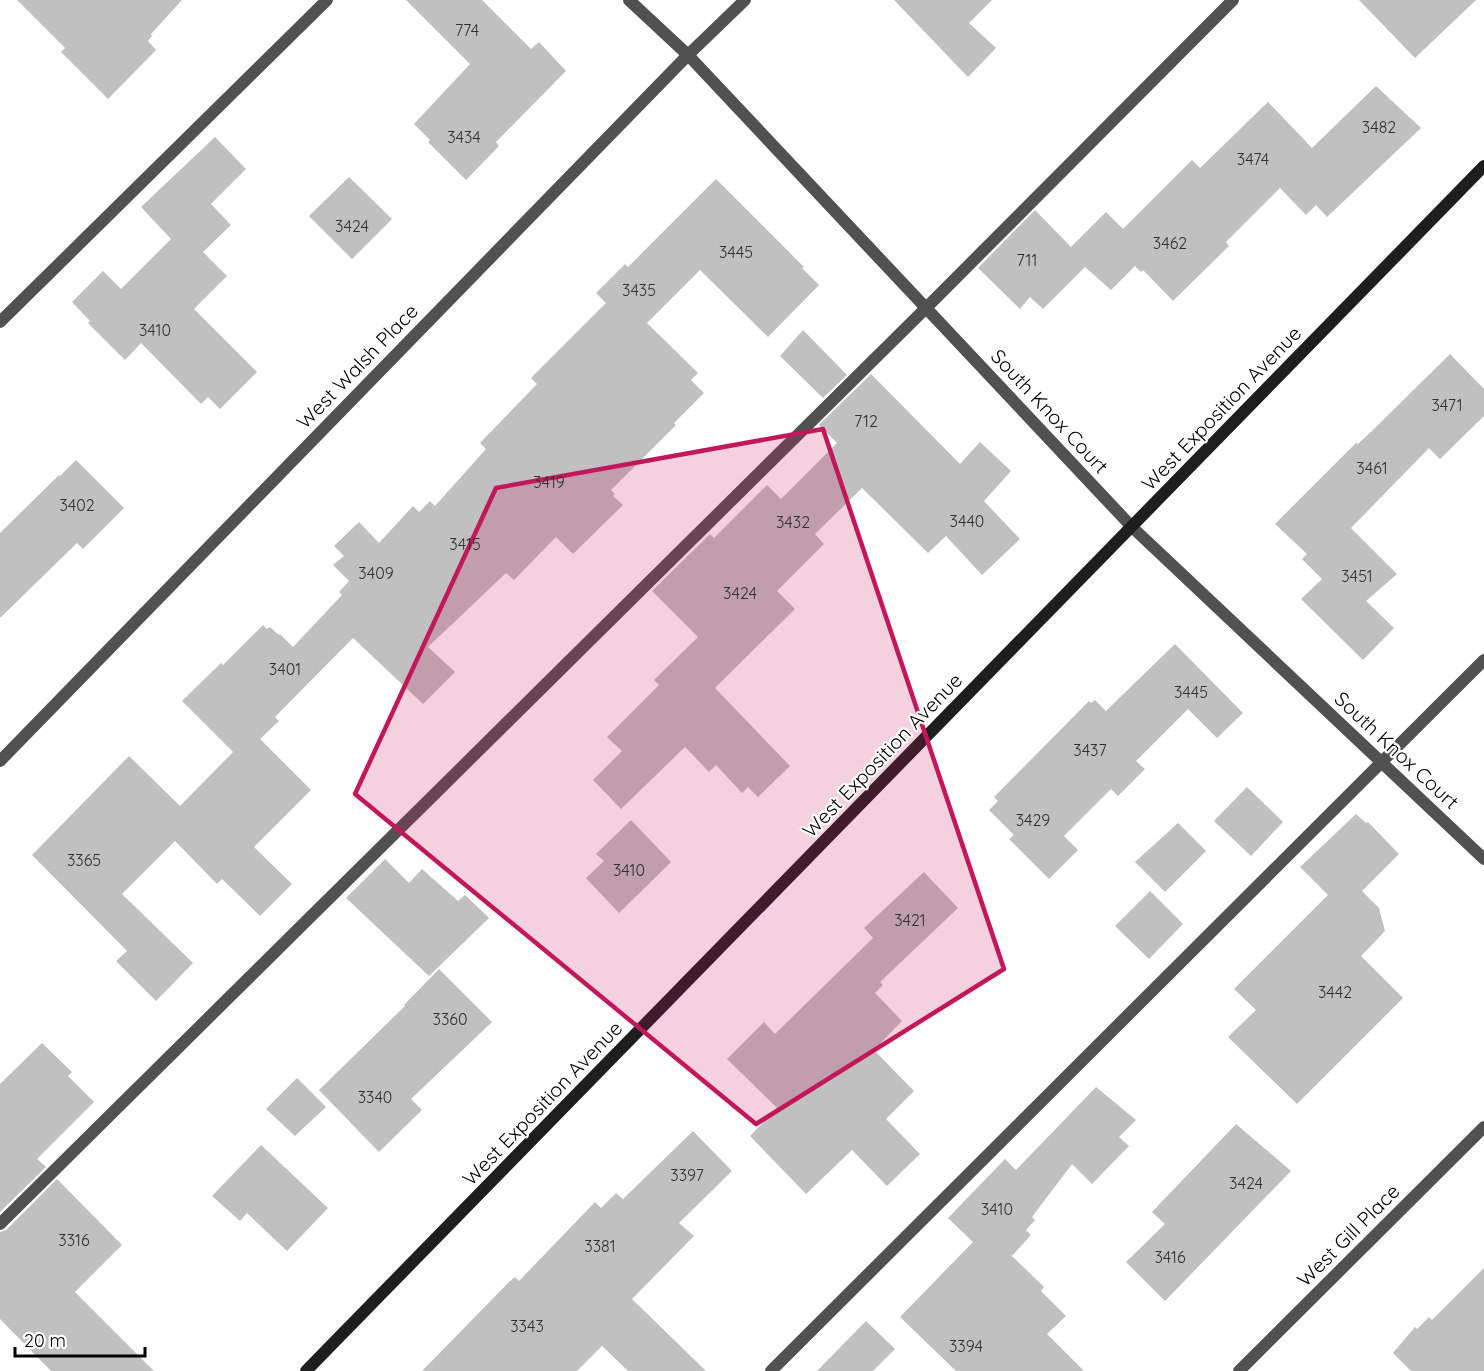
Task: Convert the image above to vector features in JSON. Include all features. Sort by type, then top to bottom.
[{"type":"street","points":[[0,322],[327,0]]},
{"type":"street","name":"South Knox Court","points":[[629,0],[688,55],[1132,527],[1484,859]]},
{"type":"street","name":"West Walsh Place","points":[[0,761],[688,55],[745,0]]},
{"type":"street","points":[[0,1224],[926,308],[1233,0]]},
{"type":"street","name":"West Exposition Avenue","points":[[306,1371],[1484,166]]},
{"type":"street","points":[[771,1371],[1484,660]]},
{"type":"street","name":"West Gill Place","points":[[1239,1371],[1484,1127]]},
{"type":"highlighted area","points":[[823,429],[1004,969],[756,1124],[355,794],[496,488]]},
{"type":"building","points":[[17,0],[182,0],[151,34],[148,41],[156,50],[108,99],[61,52],[65,48]]},
{"type":"building","points":[[406,0],[482,0],[531,49],[539,42],[566,71],[496,142],[499,146],[466,180],[428,142],[430,140],[414,124],[470,64]]},
{"type":"building","points":[[894,0],[992,0],[969,23],[996,48],[968,77]]},
{"type":"building","points":[[1359,0],[1476,0],[1415,58]]},
{"type":"building","points":[[1376,86],[1421,128],[1327,217],[1316,205],[1306,215],[1280,188],[1226,242],[1229,246],[1173,301],[1143,270],[1141,272],[1135,266],[1111,290],[1085,267],[1043,309],[1030,297],[1020,309],[978,268],[1035,210],[1071,247],[1106,212],[1123,229],[1192,160],[1200,168],[1268,102],[1312,148]]},
{"type":"building","points":[[215,137],[246,169],[211,204],[231,225],[203,252],[227,276],[194,309],[257,372],[220,409],[208,397],[201,404],[141,343],[125,360],[88,323],[90,321],[72,302],[103,271],[121,289],[171,239],[141,207]]},
{"type":"building","points":[[349,177],[392,219],[352,259],[309,216]]},
{"type":"building","points":[[716,179],[819,285],[768,337],[700,270],[647,323],[698,373],[691,380],[704,393],[674,423],[676,425],[611,490],[615,494],[613,496],[623,505],[573,554],[556,537],[514,580],[506,573],[428,647],[455,672],[423,704],[353,638],[275,717],[279,721],[260,739],[311,790],[254,847],[292,884],[260,916],[222,879],[217,884],[175,841],[122,894],[193,963],[156,1001],[116,961],[127,951],[32,855],[129,756],[180,806],[233,752],[182,701],[221,663],[223,665],[263,625],[280,634],[293,647],[342,595],[339,592],[349,581],[333,565],[344,556],[334,546],[359,522],[379,543],[413,506],[419,512],[430,501],[435,506],[486,449],[480,443],[537,384],[531,378],[606,303],[596,293],[625,264],[628,267]]},
{"type":"building","points":[[803,330],[847,375],[823,398],[780,356]]},
{"type":"building","points":[[1450,354],[1484,389],[1484,416],[1440,459],[1429,448],[1351,528],[1397,574],[1366,601],[1394,628],[1363,660],[1301,599],[1322,579],[1302,559],[1307,554],[1275,524]]},
{"type":"building","points":[[871,374],[960,464],[980,442],[1011,471],[984,501],[1020,539],[982,575],[946,536],[928,553],[862,488],[815,534],[824,544],[777,591],[795,609],[715,688],[790,766],[758,797],[748,787],[742,793],[716,765],[709,772],[685,747],[621,809],[593,780],[622,751],[607,737],[659,685],[654,680],[698,637],[652,591],[710,534],[714,538],[767,485],[781,499],[837,443],[819,425]]},
{"type":"building","points":[[76,460],[124,508],[83,549],[77,543],[0,618],[0,533]]},
{"type":"building","points":[[1175,644],[1243,713],[1217,738],[1188,709],[1136,761],[1145,769],[1118,796],[1111,789],[1064,836],[1078,850],[1049,879],[1009,839],[1014,835],[989,810],[998,801],[994,797],[1089,701],[1091,703],[1095,700],[1106,711]]},
{"type":"building","points":[[1247,787],[1283,822],[1251,856],[1214,821]]},
{"type":"building","points":[[1356,814],[1366,823],[1368,822],[1399,854],[1362,891],[1379,908],[1385,931],[1361,956],[1403,998],[1297,1104],[1228,1037],[1256,1010],[1234,989],[1328,895],[1300,867]]},
{"type":"building","points":[[631,820],[671,862],[619,913],[586,878],[604,861],[596,854]]},
{"type":"building","points":[[1178,823],[1206,851],[1165,892],[1135,862]]},
{"type":"building","points":[[385,859],[409,883],[422,869],[458,901],[465,895],[489,918],[429,976],[346,898]]},
{"type":"building","points":[[924,872],[958,908],[880,982],[883,985],[875,993],[902,1021],[874,1050],[914,1091],[886,1119],[920,1154],[887,1186],[852,1150],[806,1194],[750,1136],[777,1108],[727,1059],[764,1022],[775,1034],[873,938],[864,928]]},
{"type":"building","points":[[1150,891],[1183,924],[1149,959],[1115,926]]},
{"type":"building","points":[[439,969],[492,1022],[411,1099],[422,1110],[379,1152],[319,1090],[405,1006]]},
{"type":"building","points":[[42,1043],[72,1072],[68,1076],[94,1102],[37,1159],[46,1167],[0,1212],[0,1084]]},
{"type":"building","points":[[297,1078],[326,1107],[295,1136],[266,1109]]},
{"type":"building","points":[[1096,1087],[1136,1120],[1119,1137],[1129,1146],[1092,1184],[1072,1164],[1032,1217],[1035,1220],[1026,1230],[1031,1235],[1012,1256],[1044,1287],[1041,1291],[1066,1316],[1047,1334],[1084,1371],[956,1371],[900,1317],[973,1242],[948,1218],[1005,1159],[1016,1170]]},
{"type":"building","points":[[1236,1124],[1291,1171],[1165,1301],[1126,1262],[1165,1224],[1152,1212]]},
{"type":"building","points":[[693,1131],[732,1171],[679,1223],[694,1236],[632,1299],[706,1371],[628,1371],[602,1346],[577,1371],[422,1371],[509,1282],[515,1277],[519,1281],[595,1202],[601,1208],[616,1193],[623,1199]]},
{"type":"building","points":[[261,1145],[328,1208],[287,1251],[247,1213],[240,1221],[212,1196]]},
{"type":"building","points":[[57,1179],[122,1245],[75,1292],[154,1371],[51,1371],[0,1319],[0,1232],[6,1230]]},
{"type":"building","points":[[1484,1268],[1484,1371],[1411,1371],[1393,1353],[1415,1327],[1417,1329],[1429,1317],[1432,1320]]},
{"type":"building","points":[[866,1321],[895,1349],[873,1371],[817,1371]]}]
